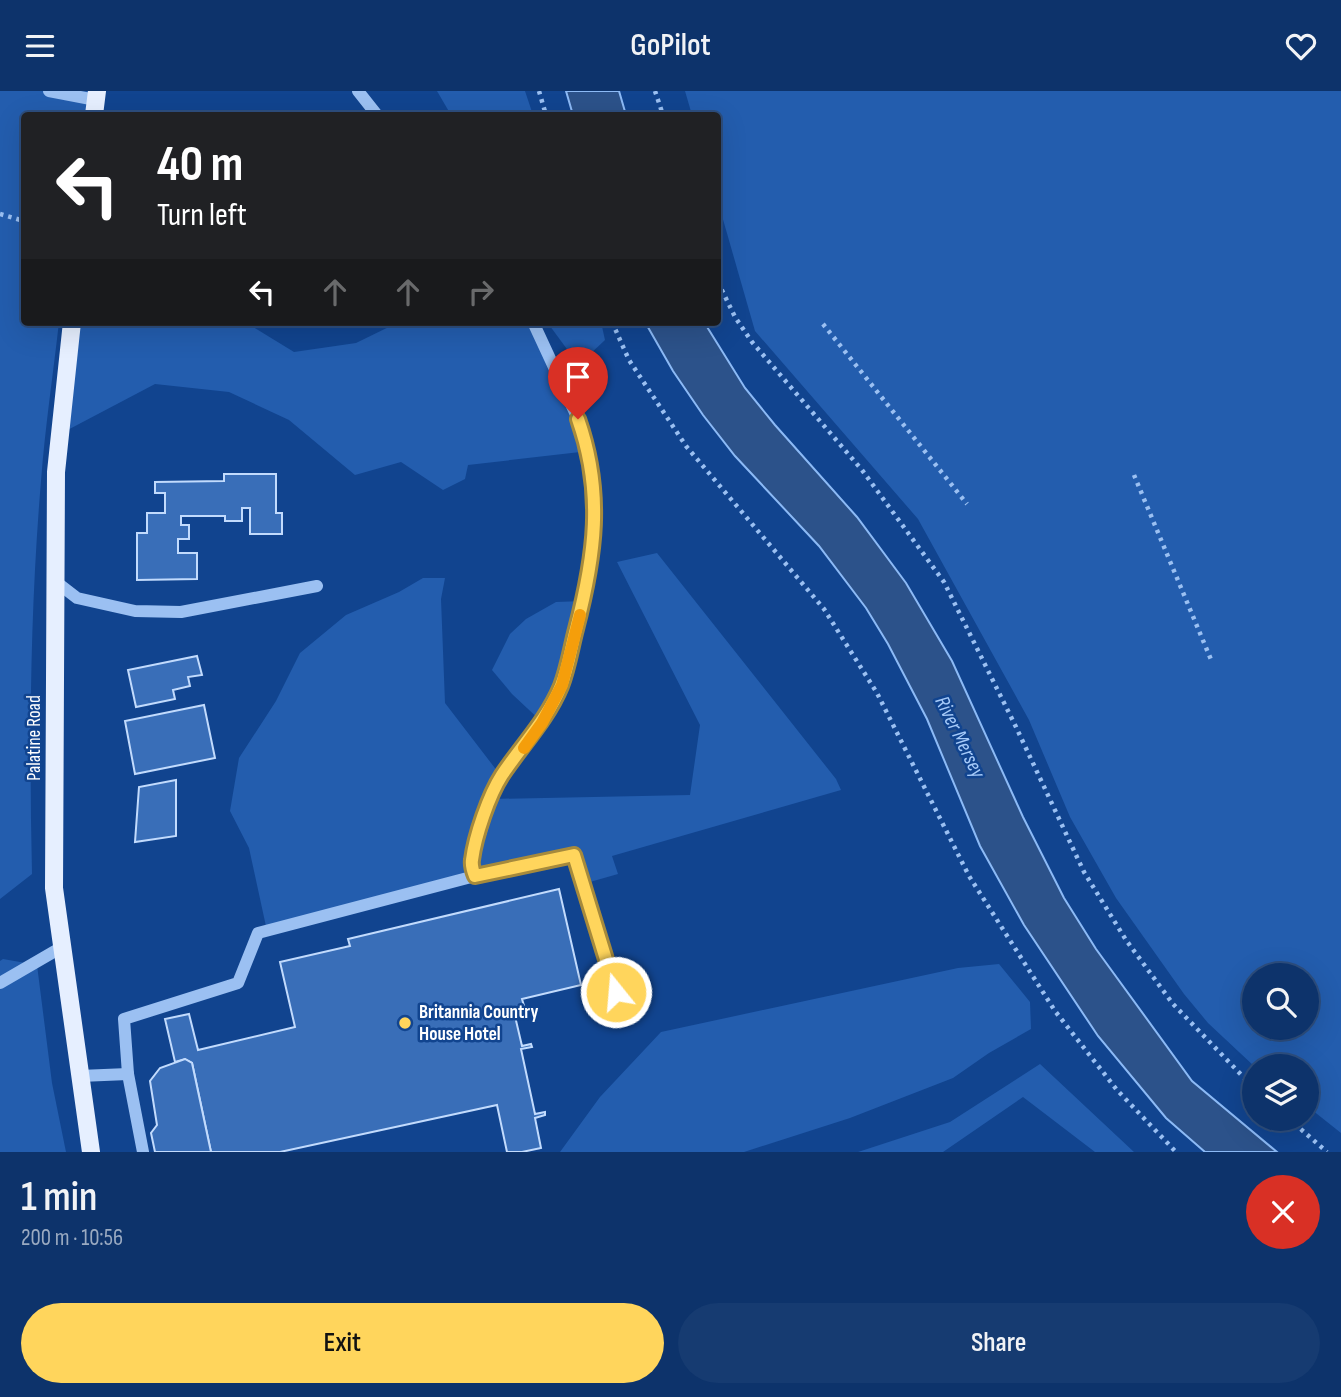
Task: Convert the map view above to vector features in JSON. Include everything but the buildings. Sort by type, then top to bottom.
[{"type":"main road","name":"Palatine Road","points":[[72,326],[56,473],[54,888],[91,1152]]},
{"type":"street","points":[[49,91],[95,102]]},
{"type":"street","points":[[358,91],[375,112]]},
{"type":"street","points":[[475,876],[471,863],[501,776],[542,723],[562,685],[590,574],[595,489],[589,451],[578,419],[535,326]]},
{"type":"street","points":[[55,581],[77,598],[135,611],[181,612],[317,586]]},
{"type":"street","points":[[144,1152],[128,1074],[124,1019],[237,983],[258,933],[475,876],[574,855],[622,1013]]},
{"type":"street","points":[[0,983],[62,947]]},
{"type":"street","points":[[80,1076],[128,1074]]},
{"type":"path","points":[[539,91],[546,112]]},
{"type":"path","points":[[656,91],[662,112]]},
{"type":"path","points":[[0,214],[21,220]]},
{"type":"path","points":[[721,288],[735,317],[752,342],[862,470],[944,582],[1084,872],[1126,940],[1173,1004],[1242,1076]]},
{"type":"path","points":[[823,324],[967,504]]},
{"type":"path","points":[[613,326],[629,360],[686,446],[824,609],[877,693],[969,876],[1055,1011],[1117,1090],[1176,1152]]},
{"type":"path","points":[[1134,475],[1212,662]]},
{"type":"path","points":[[1302,1131],[1327,1152]]},
{"type":"shaded area","points":[[0,91],[89,91],[86,112],[21,112],[21,326],[59,326],[37,530],[31,727],[32,874],[0,899]]},
{"type":"shaded area","points":[[437,91],[525,91],[532,112],[449,112]]},
{"type":"shaded area","points":[[685,91],[1341,91],[1341,1133],[1319,1116],[1319,1054],[1242,1055],[1208,1023],[1184,994],[1116,898],[1070,817],[1029,720],[918,519],[755,331],[721,212],[721,112],[691,112]]},
{"type":"shaded area","points":[[72,326],[252,326],[294,352],[356,343],[391,326],[535,326],[589,451],[468,465],[465,479],[443,490],[401,462],[355,475],[289,420],[229,392],[155,384],[60,434]]},
{"type":"shaded area","points":[[550,326],[602,326],[605,340],[589,355],[575,360]]},
{"type":"shaded area","points":[[657,553],[836,779],[841,790],[612,856],[618,874],[583,884],[574,856],[267,931],[249,848],[230,811],[239,758],[276,701],[300,653],[346,615],[399,592],[423,578],[445,578],[441,599],[445,703],[501,776],[491,799],[690,795],[700,725],[617,562]]},
{"type":"shaded area","points":[[584,601],[562,685],[543,723],[512,694],[492,670],[510,634],[526,619],[556,602]]},
{"type":"shaded area","points":[[3,959],[37,965],[52,1083],[66,1152],[0,1152],[0,961]]},
{"type":"shaded area","points":[[999,964],[1030,1002],[1031,1029],[953,1078],[850,1118],[744,1152],[560,1152],[600,1097],[661,1032],[958,968]]},
{"type":"shaded area","points":[[1040,1064],[1134,1152],[1095,1152],[1023,1097],[943,1152],[858,1152],[950,1122]]},
{"type":"water","points":[[566,91],[619,91],[625,112],[572,112]]},
{"type":"water","name":"River Mersey","points":[[647,326],[706,326],[745,388],[857,517],[906,583],[952,661],[1023,817],[1064,898],[1096,949],[1192,1081],[1242,1123],[1242,1131],[1252,1131],[1277,1152],[1205,1152],[1166,1118],[1098,1036],[1024,925],[980,846],[927,719],[866,608],[819,546],[735,456],[703,415]]},
{"type":"slow traffic","points":[[524,748],[542,723],[562,685],[580,615]]},
{"type":"place","name":"Britannia Country House Hotel","points":[[405,1023]]},
{"type":"route","points":[[578,419],[589,451],[595,489],[595,521],[587,590],[562,685],[542,723],[501,776],[478,835],[471,863],[475,876],[574,855],[616,992]]}]
